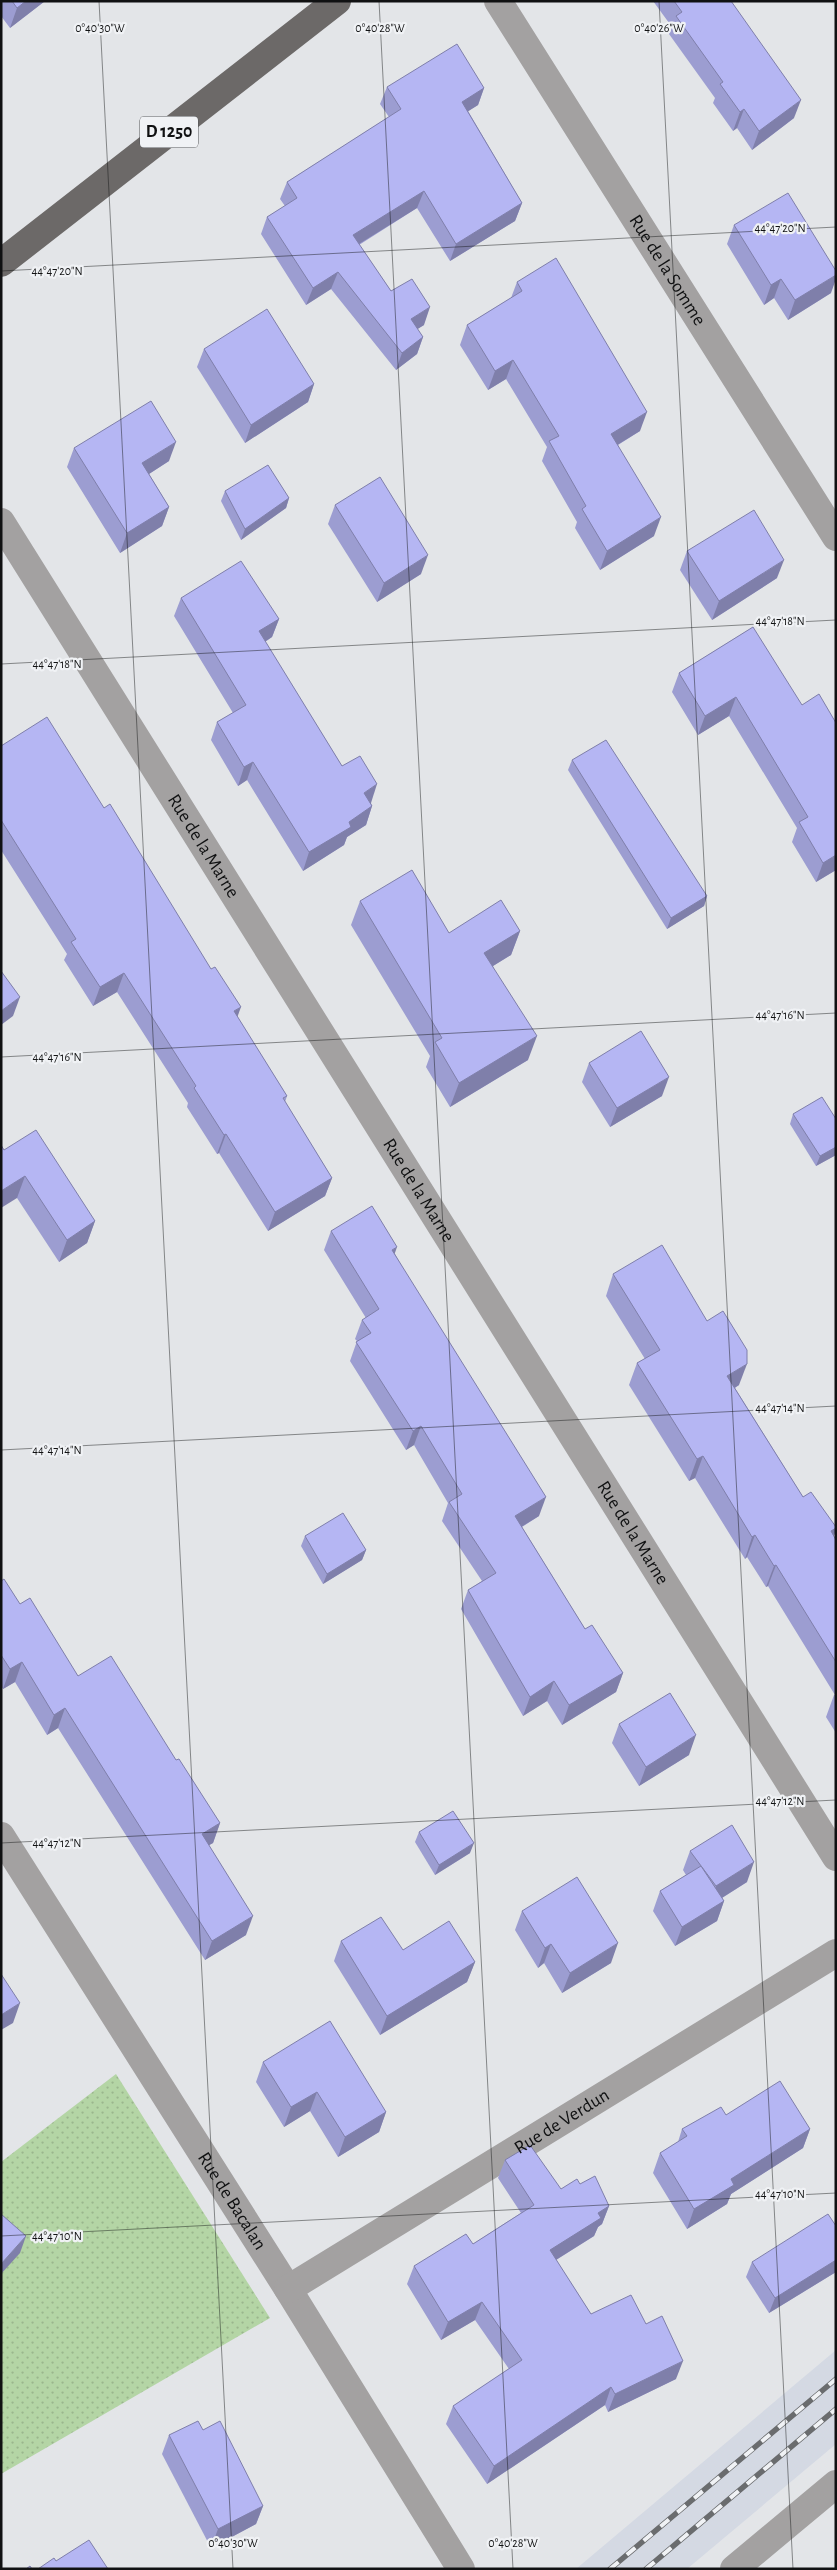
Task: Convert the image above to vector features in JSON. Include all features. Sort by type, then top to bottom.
[{"type":"main road","name":"D 1250","points":[[1,262],[337,1]]},
{"type":"street","name":"Rue de la Somme","points":[[498,1],[836,537]]},
{"type":"street","name":"Rue de la Marne","points":[[1,522],[836,1857]]},
{"type":"street","name":"Rue de Bacalan","points":[[1,1836],[288,2289],[461,2569]]},
{"type":"street","name":"Rue de Verdun","points":[[288,2289],[836,1953]]},
{"type":"street","points":[[734,2569],[836,2484]]},
{"type":"shaded area","points":[[836,2350],[836,2444],[687,2569],[576,2569]]},
{"type":"green space","points":[[116,2074],[270,2318],[1,2474],[1,2162]]},
{"type":"building","points":[[12,1],[26,1],[17,8]]},
{"type":"building","points":[[674,1],[731,1],[801,100],[759,131],[744,109],[740,112],[720,84],[723,82],[676,16],[682,12]]},
{"type":"building","points":[[457,44],[484,88],[462,102],[522,203],[456,244],[424,191],[353,235],[391,291],[412,279],[430,307],[411,319],[423,337],[402,353],[338,272],[313,288],[267,217],[297,198],[287,182],[401,109],[387,87]]},
{"type":"building","points":[[788,193],[836,271],[836,275],[795,300],[781,279],[771,285],[734,225]]},
{"type":"building","points":[[556,258],[647,412],[611,434],[661,517],[607,551],[582,509],[586,506],[549,441],[559,436],[513,360],[495,371],[467,325],[522,291],[517,282]]},
{"type":"building","points":[[267,309],[314,384],[251,425],[204,349]]},
{"type":"building","points":[[151,401],[176,442],[142,463],[169,507],[127,533],[74,448]]},
{"type":"building","points":[[268,465],[289,498],[245,529],[225,491]]},
{"type":"building","points":[[380,477],[428,555],[384,583],[335,505]]},
{"type":"building","points":[[754,510],[784,560],[719,601],[687,551]]},
{"type":"building","points":[[241,561],[279,619],[259,631],[342,766],[360,756],[377,784],[364,793],[372,806],[349,822],[351,827],[309,852],[253,762],[244,767],[217,722],[246,705],[181,598]]},
{"type":"building","points":[[753,627],[802,705],[819,694],[836,723],[836,855],[823,863],[799,822],[808,817],[736,697],[705,716],[679,673]]},
{"type":"building","points":[[47,717],[104,808],[110,804],[211,969],[215,967],[241,1007],[234,1011],[287,1096],[283,1098],[332,1178],[275,1212],[226,1134],[224,1135],[194,1088],[196,1086],[124,973],[100,987],[71,942],[76,939],[1,820],[1,746]]},
{"type":"building","points":[[606,740],[707,896],[671,918],[572,760]]},
{"type":"building","points":[[412,870],[449,933],[501,900],[520,931],[484,953],[537,1036],[459,1083],[435,1042],[442,1038],[360,901]]},
{"type":"building","points":[[1,971],[20,997],[1,1011]]},
{"type":"building","points":[[641,1031],[669,1077],[617,1108],[589,1063]]},
{"type":"building","points":[[822,1097],[836,1119],[836,1147],[820,1156],[793,1114]]},
{"type":"building","points":[[36,1130],[95,1221],[67,1240],[25,1176],[1,1191],[1,1145],[4,1150]]},
{"type":"building","points":[[372,1206],[397,1247],[392,1250],[546,1497],[515,1516],[585,1629],[592,1625],[623,1673],[569,1705],[554,1681],[530,1697],[468,1590],[496,1573],[449,1502],[462,1494],[421,1426],[413,1431],[356,1342],[371,1333],[362,1320],[379,1309],[331,1231]]},
{"type":"building","points":[[662,1245],[707,1321],[723,1311],[747,1350],[747,1364],[727,1376],[803,1497],[811,1492],[836,1527],[831,1531],[836,1540],[836,1662],[776,1565],[774,1566],[755,1535],[752,1537],[703,1456],[697,1459],[637,1363],[660,1350],[613,1274]]},
{"type":"building","points":[[343,1513],[366,1550],[327,1574],[305,1536]]},
{"type":"building","points":[[4,1579],[20,1604],[30,1598],[78,1676],[111,1656],[176,1760],[179,1759],[220,1823],[202,1834],[253,1916],[212,1941],[65,1708],[54,1715],[22,1662],[10,1669],[1,1655],[1,1581]]},
{"type":"building","points":[[670,1693],[696,1735],[646,1767],[619,1724]]},
{"type":"building","points":[[453,1811],[474,1843],[439,1865],[419,1832]]},
{"type":"building","points":[[732,1825],[754,1862],[716,1886],[690,1851]]},
{"type":"building","points":[[701,1866],[724,1901],[682,1927],[660,1891]]},
{"type":"building","points":[[577,1877],[618,1943],[570,1973],[551,1944],[545,1948],[522,1911]]},
{"type":"building","points":[[381,1917],[403,1950],[449,1921],[475,1962],[387,2016],[341,1941]]},
{"type":"building","points":[[1,1974],[20,2003],[1,2015]]},
{"type":"building","points":[[330,2021],[386,2112],[345,2137],[317,2092],[291,2107],[263,2062]]},
{"type":"building","points":[[780,2081],[810,2129],[731,2179],[734,2185],[694,2209],[660,2153],[687,2136],[682,2129],[721,2107],[726,2115]]},
{"type":"building","points":[[530,2145],[561,2189],[577,2179],[580,2184],[595,2176],[609,2206],[598,2213],[601,2218],[550,2250],[591,2314],[631,2295],[646,2324],[662,2316],[683,2361],[615,2394],[611,2387],[494,2466],[453,2406],[522,2360],[482,2302],[448,2322],[414,2266],[466,2234],[473,2244],[534,2205],[505,2160]]},
{"type":"building","points":[[1,2214],[26,2236],[1,2264]]},
{"type":"building","points":[[828,2214],[836,2226],[836,2260],[775,2298],[752,2262]]},
{"type":"building","points":[[198,2421],[203,2430],[220,2421],[263,2506],[218,2529],[169,2435]]},
{"type":"building","points":[[89,2540],[108,2569],[38,2569],[54,2558],[56,2561]]},
{"type":"railway","points":[[610,2569],[836,2379]]},
{"type":"railway","points":[[646,2569],[836,2409]]}]
